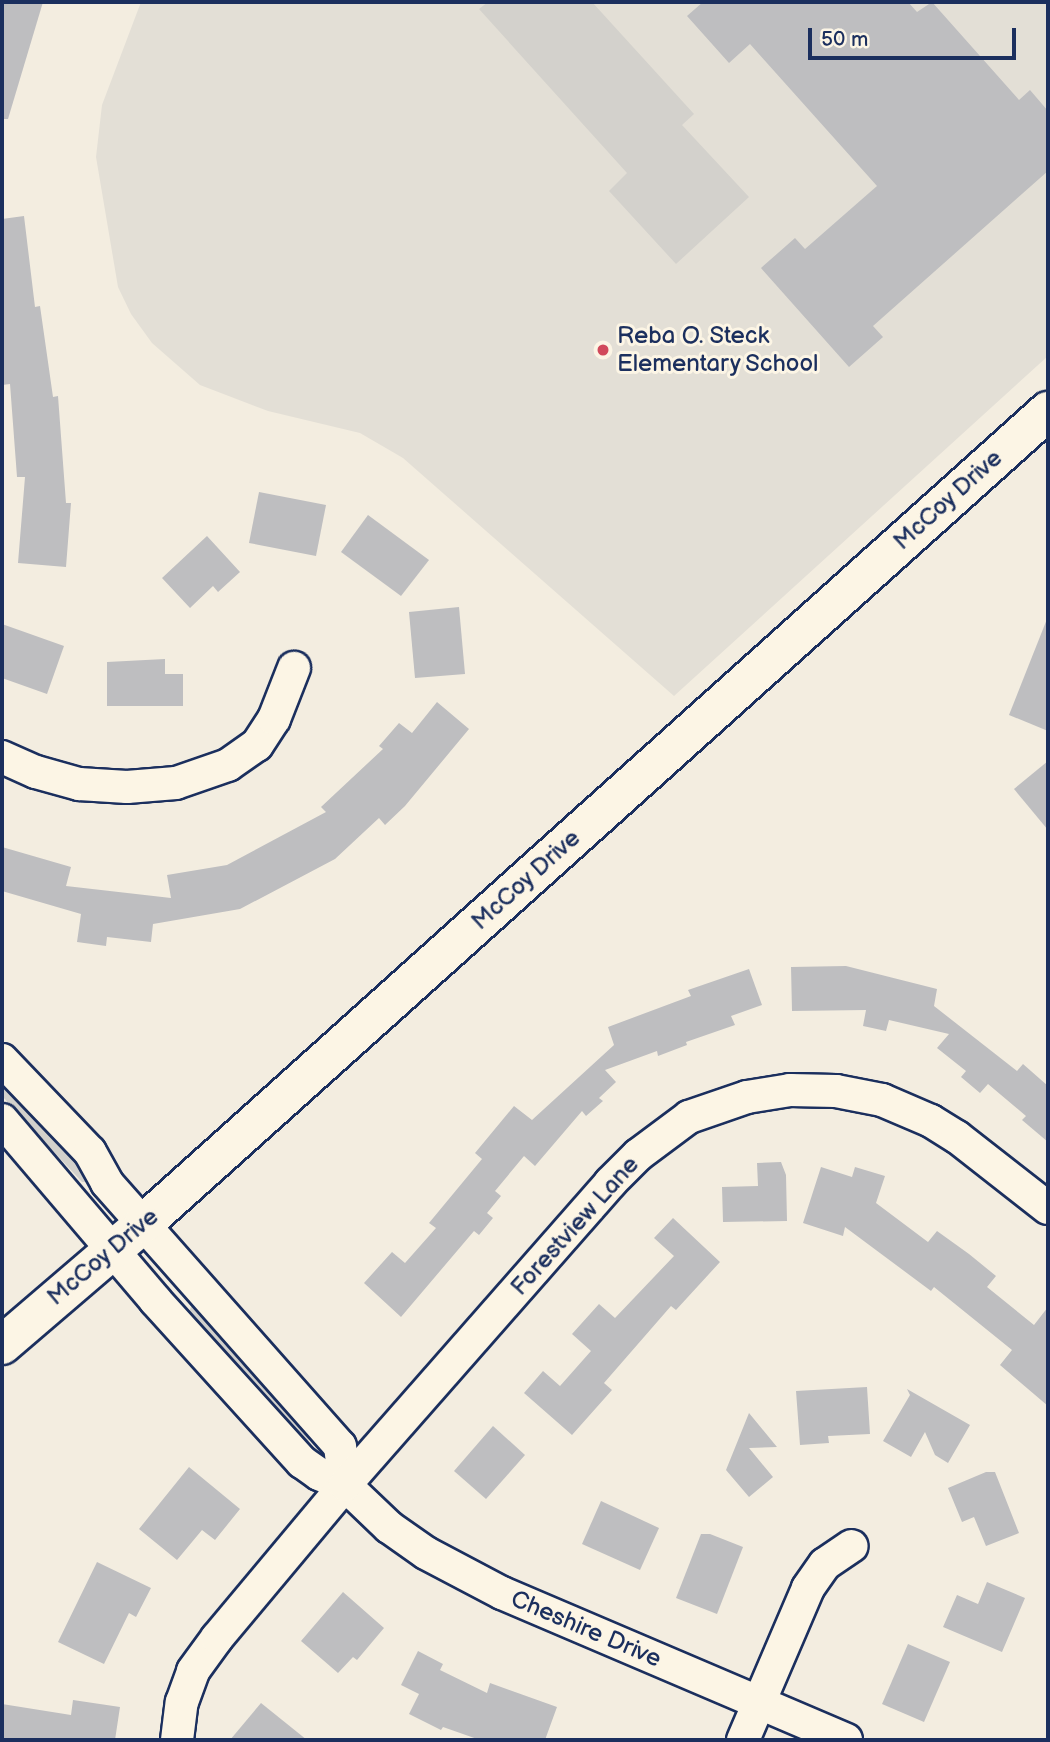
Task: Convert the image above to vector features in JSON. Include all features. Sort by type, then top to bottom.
[{"type":"street","name":"McCoy Drive","points":[[2,1345],[143,1224],[1048,411]]},
{"type":"street","points":[[2,757],[36,772],[79,784],[127,788],[176,783],[228,765],[257,745],[274,719],[294,668]]},
{"type":"street","points":[[2,1060],[90,1152],[107,1183],[340,1446],[345,1485]]},
{"type":"street","name":"Forestview Lane","points":[[177,1740],[182,1702],[193,1671],[216,1638],[345,1485],[610,1183],[638,1155],[689,1117],[747,1097],[790,1090],[836,1091],[882,1100],[931,1121],[957,1137],[1048,1209]]},
{"type":"street","name":"Cheshire Drive","points":[[2,1120],[113,1250],[302,1462],[319,1474],[345,1485],[389,1527],[460,1573],[846,1740]]},
{"type":"street","points":[[743,1740],[808,1588],[825,1563],[852,1546]]},
{"type":"shaded area","name":"Reba O. Steck Elementary School","points":[[141,2],[1048,2],[1048,356],[674,696],[403,458],[360,433],[268,411],[200,385],[152,343],[131,314],[118,287],[96,157],[102,105]]},
{"type":"shaded area","points":[[488,2],[592,2],[694,114],[682,125],[749,197],[676,264],[609,191],[627,173],[479,9]]},
{"type":"shaded area","points":[[2,1071],[44,1113],[93,1182],[82,1182],[2,1096]]},
{"type":"shaded area","points":[[191,1307],[197,1307],[311,1433],[308,1442],[302,1443],[187,1317]]},
{"type":"building","points":[[2,2],[43,2],[8,119],[2,119]]},
{"type":"building","points":[[703,2],[908,2],[917,12],[932,2],[1019,100],[1030,90],[1048,111],[1048,171],[873,326],[883,337],[849,367],[761,268],[795,238],[805,249],[877,186],[750,44],[729,63],[687,16]]},
{"type":"building","points":[[24,216],[35,307],[40,306],[53,397],[58,396],[66,503],[71,503],[66,567],[18,563],[25,477],[17,477],[10,384],[2,385],[2,219]]},
{"type":"building","points":[[259,492],[326,505],[316,556],[249,543]]},
{"type":"building","points":[[368,515],[429,560],[401,596],[341,552]]},
{"type":"building","points":[[207,536],[240,572],[218,592],[213,586],[190,608],[162,578]]},
{"type":"building","points":[[459,607],[465,674],[415,678],[409,612]]},
{"type":"building","points":[[1048,619],[1048,731],[1009,715]]},
{"type":"building","points":[[2,624],[64,646],[47,694],[2,678]]},
{"type":"building","points":[[165,659],[165,674],[183,674],[183,706],[107,706],[107,662]]},
{"type":"building","points":[[437,702],[469,729],[405,806],[385,825],[379,818],[335,859],[240,909],[153,924],[151,942],[107,937],[106,946],[77,942],[81,914],[2,891],[2,847],[71,867],[66,886],[171,898],[167,875],[227,865],[326,812],[321,807],[383,749],[379,746],[399,723],[412,733]]},
{"type":"building","points":[[1048,761],[1048,830],[1014,789]]},
{"type":"building","points":[[846,966],[937,989],[934,1006],[1017,1071],[1023,1064],[1048,1086],[1048,1142],[1022,1120],[1026,1116],[988,1084],[980,1093],[961,1077],[966,1071],[937,1048],[949,1034],[889,1020],[886,1031],[863,1026],[866,1010],[792,1011],[791,967]]},
{"type":"building","points":[[749,969],[762,1005],[731,1016],[735,1025],[686,1042],[687,1045],[658,1056],[657,1051],[605,1070],[616,1082],[599,1098],[603,1101],[586,1116],[582,1111],[535,1166],[524,1156],[495,1191],[501,1196],[487,1213],[493,1218],[479,1235],[474,1231],[401,1317],[364,1283],[392,1252],[405,1263],[436,1228],[429,1223],[482,1159],[475,1153],[514,1106],[532,1120],[614,1045],[608,1027],[691,996],[688,990]]},
{"type":"building","points":[[781,1162],[786,1175],[787,1221],[723,1222],[722,1187],[758,1186],[757,1163]]},
{"type":"building","points":[[821,1167],[852,1177],[855,1167],[885,1176],[876,1203],[928,1242],[937,1231],[969,1254],[996,1276],[987,1287],[1034,1325],[1048,1307],[1048,1406],[1000,1365],[1012,1350],[934,1287],[931,1291],[845,1227],[843,1236],[803,1223]]},
{"type":"building","points":[[673,1218],[720,1262],[676,1310],[671,1306],[604,1383],[612,1390],[572,1435],[524,1393],[543,1371],[560,1386],[591,1351],[572,1334],[599,1304],[615,1318],[674,1256],[654,1238]]},
{"type":"building","points":[[867,1387],[870,1434],[828,1436],[829,1443],[800,1445],[796,1391]]},
{"type":"building","points":[[907,1389],[970,1425],[948,1463],[935,1455],[925,1432],[911,1457],[883,1441],[910,1395]]},
{"type":"building","points":[[749,1413],[777,1447],[749,1448],[773,1477],[749,1497],[726,1470]]},
{"type":"building","points":[[493,1426],[525,1455],[486,1499],[454,1471]]},
{"type":"building","points":[[189,1467],[240,1509],[215,1540],[202,1530],[177,1560],[139,1529]]},
{"type":"building","points":[[986,1472],[995,1472],[1019,1533],[986,1546],[974,1517],[962,1522],[948,1488]]},
{"type":"building","points":[[601,1501],[659,1528],[640,1570],[582,1544]]},
{"type":"building","points":[[701,1534],[710,1534],[743,1547],[717,1614],[676,1598]]},
{"type":"building","points":[[97,1562],[151,1588],[136,1617],[129,1613],[104,1664],[58,1642]]},
{"type":"building","points":[[987,1582],[1025,1598],[1002,1652],[943,1627],[957,1595],[978,1604]]},
{"type":"building","points":[[343,1592],[384,1628],[357,1660],[353,1657],[338,1673],[301,1641]]},
{"type":"building","points":[[908,1644],[950,1662],[924,1722],[882,1704]]},
{"type":"building","points":[[418,1651],[443,1664],[440,1670],[487,1693],[490,1683],[557,1707],[545,1740],[480,1740],[443,1727],[441,1730],[409,1714],[419,1694],[401,1685]]},
{"type":"building","points":[[73,1700],[120,1707],[115,1740],[2,1740],[2,1704],[71,1715]]},
{"type":"building","points":[[261,1703],[307,1740],[230,1740]]},
{"type":"place","name":"Reba O. Steck Elementary School","points":[[603,350]]}]
